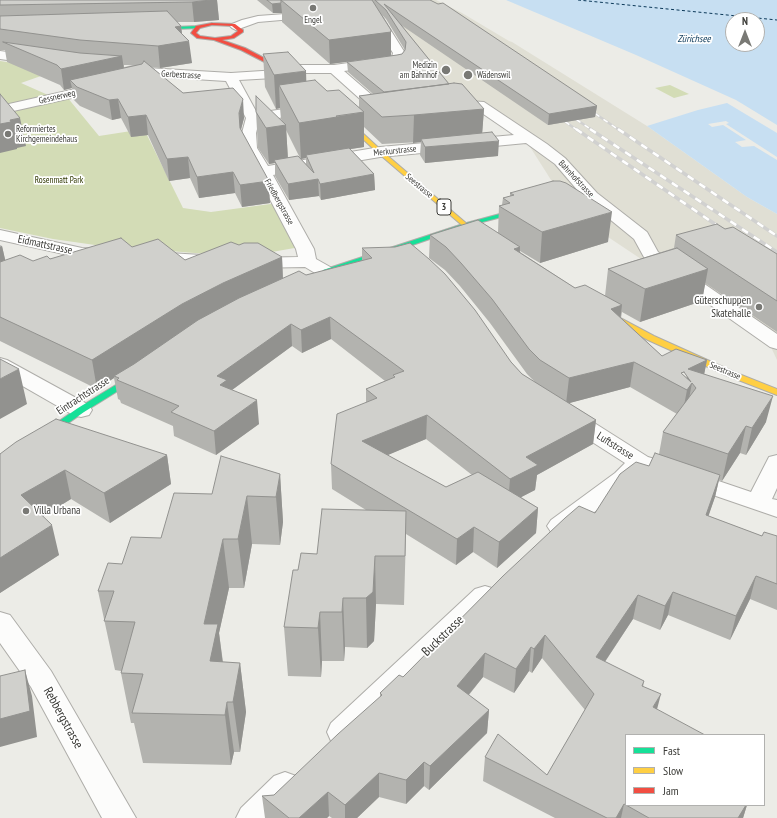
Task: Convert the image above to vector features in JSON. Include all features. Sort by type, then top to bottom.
[{"type":"main road","points":[[141,31],[231,25]]},
{"type":"main road","points":[[215,39],[231,25]]},
{"type":"main road","points":[[231,25],[243,49]]},
{"type":"main road","points":[[202,26],[199,37],[215,39],[243,49],[291,73]]},
{"type":"main road","name":"Seestrasse","points":[[330,109],[465,226],[498,246]]},
{"type":"main road","points":[[316,271],[402,247],[465,226],[555,201],[591,196]]},
{"type":"main road","name":"Seestrasse","points":[[597,309],[651,338],[731,374],[777,392]]},
{"type":"main road","name":"Eintrachtstrasse","points":[[0,467],[81,410],[148,368]]},
{"type":"street","points":[[291,73],[334,69],[397,60],[399,53],[379,20],[366,10]]},
{"type":"street","points":[[231,25],[258,19],[321,14]]},
{"type":"street","points":[[0,55],[46,62]]},
{"type":"street","points":[[334,69],[384,113],[399,111]]},
{"type":"street","name":"Gerbestrasse","points":[[114,70],[160,74],[231,77],[291,73]]},
{"type":"street","name":"Gessnerweg","points":[[0,110],[160,74]]},
{"type":"street","points":[[231,77],[253,118],[330,109]]},
{"type":"street","name":"Bahnhofstrasse","points":[[438,106],[453,104],[479,105],[528,138],[560,161],[591,196],[641,236],[651,255],[777,343]]},
{"type":"street","name":"Friedbergstrasse","points":[[253,118],[249,133],[250,148],[316,271]]},
{"type":"street","name":"Merkurstrasse","points":[[262,172],[380,152],[528,138]]},
{"type":"street","name":"Eidmattstrasse","points":[[0,235],[82,253],[236,262],[316,271]]},
{"type":"street","points":[[402,247],[421,262]]},
{"type":"street","points":[[53,263],[82,253]]},
{"type":"street","points":[[0,364],[81,410]]},
{"type":"street","name":"Luftstrasse","points":[[551,406],[640,462],[767,506]]},
{"type":"street","points":[[546,539],[570,518],[623,478],[640,462]]},
{"type":"street","points":[[767,506],[777,462]]},
{"type":"street","name":"Buckstrasse","points":[[253,818],[503,580]]},
{"type":"street","name":"Rebbergstrasse","points":[[0,622],[41,679],[119,818]]},
{"type":"shaded area","points":[[369,0],[436,0],[462,13],[512,42],[647,126],[747,197],[777,214],[777,360],[770,345],[572,213],[525,139],[452,91],[383,11]]},
{"type":"green space","points":[[0,61],[58,70],[21,83],[48,95],[0,106]]},
{"type":"green space","points":[[670,85],[689,94],[674,98],[655,88]]},
{"type":"green space","name":"Rosenmatt Park","points":[[67,97],[99,136],[144,129],[183,208],[211,212],[278,203],[300,247],[244,257],[95,245],[53,239],[0,228],[0,112]]},
{"type":"water","name":"Zürichsee","points":[[506,0],[777,0],[777,125],[736,100],[636,55]]},
{"type":"water","points":[[727,103],[777,133],[777,214],[747,197],[647,126],[698,110]]},
{"type":"pier","points":[[726,121],[729,123],[726,124],[777,157],[777,160],[754,146],[742,147],[735,142],[746,140],[723,125],[712,127],[708,124]]},
{"type":"building","points":[[0,0],[211,0],[192,2],[0,5]]},
{"type":"building","points":[[267,0],[281,0],[281,3],[272,4]]},
{"type":"building","points":[[281,0],[372,0],[391,32],[329,40]]},
{"type":"building","points":[[375,0],[430,0],[438,4],[443,3],[597,106],[549,114],[384,4],[449,84],[384,92],[347,62],[402,54],[405,50],[406,42],[386,10]]},
{"type":"building","points":[[167,11],[181,26],[175,27],[189,41],[158,46],[80,40],[0,29],[0,16]]},
{"type":"building","points":[[3,42],[80,53],[122,56],[61,69],[57,65]]},
{"type":"building","points":[[288,52],[306,71],[274,75],[263,54]]},
{"type":"building","points":[[144,61],[183,93],[233,88],[243,99],[239,113],[240,128],[269,181],[240,185],[233,172],[197,177],[188,157],[167,159],[146,115],[128,117],[118,99],[109,100],[77,87],[70,80],[142,64]]},
{"type":"building","points":[[315,80],[327,91],[339,90],[364,112],[299,123],[279,85]]},
{"type":"building","points":[[454,83],[462,84],[484,109],[382,117],[359,96]]},
{"type":"building","points":[[0,94],[20,118],[10,120],[11,122],[0,124]]},
{"type":"building","points":[[256,96],[286,125],[266,128],[256,112]]},
{"type":"building","points":[[492,132],[499,141],[425,147],[421,139]]},
{"type":"building","points":[[349,148],[374,174],[320,184],[318,179],[288,184],[274,160],[298,156],[314,173],[306,155]]},
{"type":"building","points":[[553,181],[566,183],[612,212],[542,232],[499,206],[510,203],[503,198],[514,195],[510,193]]},
{"type":"building","points":[[478,220],[520,247],[514,249],[575,288],[585,285],[622,305],[611,309],[662,356],[676,349],[707,360],[688,369],[773,396],[752,428],[746,426],[728,454],[663,432],[696,388],[692,383],[687,390],[634,362],[569,378],[540,360],[529,349],[492,299],[461,263],[446,247],[430,235]],"holes":[[[684,372],[691,382],[681,373]]]},
{"type":"building","points":[[717,224],[725,229],[733,227],[777,254],[777,301],[676,235]]},
{"type":"building","points":[[121,238],[132,247],[158,239],[185,260],[231,242],[239,245],[244,243],[258,243],[282,257],[223,283],[182,304],[92,360],[0,317],[0,262],[20,255],[33,261],[47,256],[50,259]]},
{"type":"building","points":[[410,243],[445,274],[475,310],[511,362],[522,374],[596,420],[526,457],[538,465],[510,479],[427,415],[362,441],[446,487],[478,472],[538,508],[499,542],[474,527],[457,539],[331,464],[337,414],[377,398],[366,389],[395,377],[393,375],[404,371],[330,317],[301,330],[291,324],[217,376],[227,380],[220,385],[257,400],[214,431],[171,412],[179,406],[117,380],[119,378],[114,376],[198,320],[239,298],[299,271],[306,275],[372,258],[362,248],[395,247]]},
{"type":"building","points":[[677,248],[708,269],[645,289],[608,269]]},
{"type":"building","points":[[0,359],[19,369],[0,379]]},
{"type":"building","points":[[56,419],[167,455],[104,493],[65,470],[21,495],[52,525],[0,558],[0,454],[16,442]]},
{"type":"building","points":[[655,453],[720,475],[706,515],[762,536],[764,532],[777,536],[777,584],[756,576],[736,616],[673,592],[665,606],[638,595],[596,657],[644,681],[642,686],[661,694],[653,707],[703,734],[625,734],[625,804],[616,818],[607,818],[485,757],[498,734],[547,775],[594,694],[545,635],[534,649],[531,647],[516,669],[485,653],[457,686],[489,710],[430,766],[424,762],[406,780],[379,773],[345,805],[328,792],[299,818],[289,818],[262,796],[274,795],[338,734],[382,695],[380,693],[399,675],[403,677],[503,576],[579,506],[595,513],[620,474],[636,462],[649,466]]},
{"type":"building","points":[[221,456],[280,474],[276,497],[247,496],[238,539],[223,539],[204,624],[218,624],[210,661],[240,663],[233,702],[227,702],[225,715],[132,713],[143,674],[121,673],[135,622],[104,621],[114,591],[98,591],[108,563],[122,564],[131,537],[161,538],[174,493],[212,494]]},
{"type":"building","points":[[322,509],[406,511],[405,556],[375,556],[373,592],[366,598],[343,598],[342,612],[320,612],[318,628],[284,627],[293,570],[298,570],[301,553],[317,554]]},
{"type":"building","points":[[25,670],[30,711],[0,719],[0,676]]},
{"type":"building","points":[[628,806],[745,806],[738,818],[649,818]]},
{"type":"ferry route","points":[[578,0],[777,20]]},
{"type":"railway","points":[[587,108],[619,130]]},
{"type":"railway","points":[[568,114],[592,130]]},
{"type":"railway","points":[[557,116],[577,130]]},
{"type":"railway","points":[[576,129],[725,231]]},
{"type":"railway","points":[[590,129],[777,252]]},
{"type":"railway","points":[[618,129],[777,236]]},
{"type":"traffic: fast","points":[[151,29],[198,27]]},
{"type":"traffic: fast","points":[[326,272],[465,225],[555,201],[591,196]]},
{"type":"traffic: fast","points":[[0,467],[81,410],[142,372]]},
{"type":"traffic: slow","points":[[342,117],[380,152],[465,225],[488,240]]},
{"type":"traffic: slow","points":[[604,313],[651,338],[731,374],[777,392]]},
{"type":"traffic: jam","points":[[212,24],[233,25],[241,31],[232,37],[215,39],[199,37],[193,33],[198,27],[212,24]]},
{"type":"traffic: jam","points":[[215,39],[243,49],[290,73]]},
{"type":"place","name":"Engel","points":[[313,8]]},
{"type":"place","name":"Medizin am Bahnhof","points":[[446,70]]},
{"type":"place","name":"Wädenswil","points":[[468,75]]},
{"type":"place","name":"Reformiertes Kirchgemeindehaus","points":[[8,134]]},
{"type":"place","name":"Güterschuppen Skatehalle","points":[[759,307]]},
{"type":"place","name":"Villa Urbana","points":[[26,511]]}]
